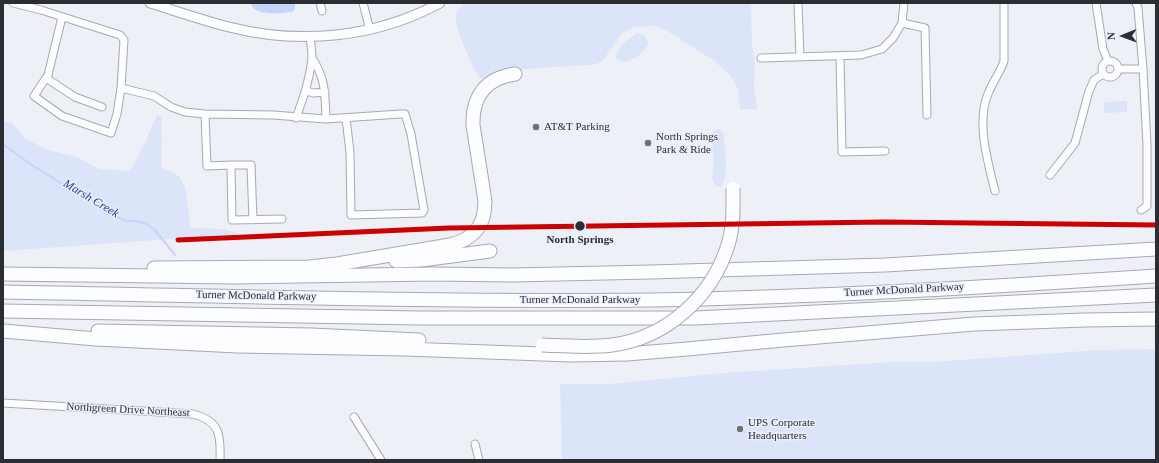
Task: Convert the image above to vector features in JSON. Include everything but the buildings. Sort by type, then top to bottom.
[{"type":"highway","points":[[337,264],[450,245],[467,239],[474,233],[480,226],[485,209],[485,200],[473,125],[472,114],[474,104],[483,89],[490,83],[506,75],[515,74]]},
{"type":"highway","points":[[3,330],[311,335],[469,343],[613,345],[640,338],[664,327],[693,304],[706,289],[717,272],[728,245],[733,218],[733,188]]},
{"type":"highway","points":[[3,274],[234,277],[434,274],[512,275],[658,272],[885,265],[1156,249]]},
{"type":"highway","points":[[44,275],[61,270],[174,267],[309,267],[337,264],[421,260],[490,251]]},
{"type":"highway","name":"Turner McDonald Parkway","points":[[3,292],[466,300],[663,299],[858,293],[1156,276]]},
{"type":"highway","name":"Turner McDonald Parkway","points":[[3,311],[419,318],[696,318],[1156,295]]},
{"type":"highway","points":[[3,330],[96,339],[238,346],[405,349],[570,355],[627,354],[974,324],[1085,320],[1156,320]]},
{"type":"street","points":[[13,3],[42,6],[62,17],[120,35],[122,37],[124,40],[121,88],[118,114],[111,134],[62,116],[34,96],[48,75],[62,17]]},
{"type":"street","points":[[150,3],[229,27],[260,33],[310,37],[354,34],[370,30],[399,22],[440,3]]},
{"type":"street","points":[[320,3],[322,11]]},
{"type":"street","points":[[363,3],[370,30]]},
{"type":"street","points":[[798,3],[800,57]]},
{"type":"street","points":[[761,58],[861,55],[882,49],[893,38],[902,23],[904,3]]},
{"type":"street","points":[[995,191],[985,152],[984,110],[988,94],[1001,70],[1004,61],[1004,3]]},
{"type":"street","points":[[1096,3],[1103,48],[1108,61]]},
{"type":"street","points":[[1136,3],[1138,8],[1143,69],[1147,145],[1147,206],[1141,210]]},
{"type":"street","points":[[902,23],[925,28],[927,115]]},
{"type":"street","points":[[296,118],[310,77],[312,58],[310,37]]},
{"type":"street","points":[[840,56],[842,152],[885,151]]},
{"type":"street","points":[[312,58],[322,75],[325,92],[326,120]]},
{"type":"street","points":[[1103,74],[1102,65],[1108,61],[1115,62],[1119,69]]},
{"type":"street","points":[[1119,69],[1143,69]]},
{"type":"street","points":[[1103,74],[1108,77],[1113,77],[1117,74],[1119,69]]},
{"type":"street","points":[[1050,174],[1075,143],[1089,91],[1094,80],[1103,74]]},
{"type":"street","points":[[310,77],[322,75]]},
{"type":"street","points":[[46,78],[75,97],[102,107]]},
{"type":"street","points":[[121,88],[154,96],[185,112],[205,114],[273,115],[326,120],[346,118],[405,114],[411,134],[424,210],[422,213],[351,215],[350,152],[346,118]]},
{"type":"street","points":[[306,91],[314,93],[325,92]]},
{"type":"street","points":[[205,114],[207,166],[251,165],[253,220]]},
{"type":"street","points":[[231,165],[232,220],[282,219]]},
{"type":"street","name":"Northgreen Drive Northeast","points":[[3,403],[193,414],[203,416],[210,420],[219,433],[221,440],[220,460]]},
{"type":"street","points":[[354,417],[381,460]]},
{"type":"street","points":[[475,444],[479,460]]},
{"type":"shaded area","points":[[464,3],[751,3],[752,44],[755,62],[754,88],[757,109],[740,109],[738,89],[731,76],[713,60],[669,32],[655,26],[635,27],[622,33],[604,59],[599,63],[591,65],[509,71],[484,79],[478,75],[474,69],[456,21],[456,14]]},
{"type":"shaded area","points":[[637,33],[643,34],[649,43],[647,47],[634,59],[624,62],[619,61],[615,57],[618,49]]},
{"type":"shaded area","points":[[1127,101],[1127,112],[1104,113],[1104,102]]},
{"type":"shaded area","points":[[157,115],[162,118],[161,167],[179,176],[185,187],[191,228],[222,229],[241,234],[3,251],[3,121],[12,123],[26,139],[48,150],[77,157],[99,169],[130,171],[144,145]]},
{"type":"shaded area","points":[[719,129],[724,134],[726,162],[724,182],[721,187],[715,186],[712,178],[714,164],[712,141],[713,131]]},
{"type":"shaded area","points":[[1156,349],[1156,460],[562,460],[560,384],[609,384],[724,373],[892,362],[933,362],[1098,350]]},
{"type":"water","points":[[251,3],[295,3],[295,9],[292,12],[268,13],[257,10]]},
{"type":"waterway","name":"Marsh Creek","points":[[3,144],[30,164],[117,217],[127,221],[136,221],[146,224],[154,229],[175,255]]},
{"type":"transit line","points":[[178,240],[449,228],[884,222],[1156,225]]},
{"type":"place","name":"AT&T Parking","points":[[536,127]]},
{"type":"place","name":"North Springs Park & Ride","points":[[648,143]]},
{"type":"place","name":"North Springs","points":[[580,226]]},
{"type":"place","name":"UPS Corporate Headquarters","points":[[740,429]]}]
